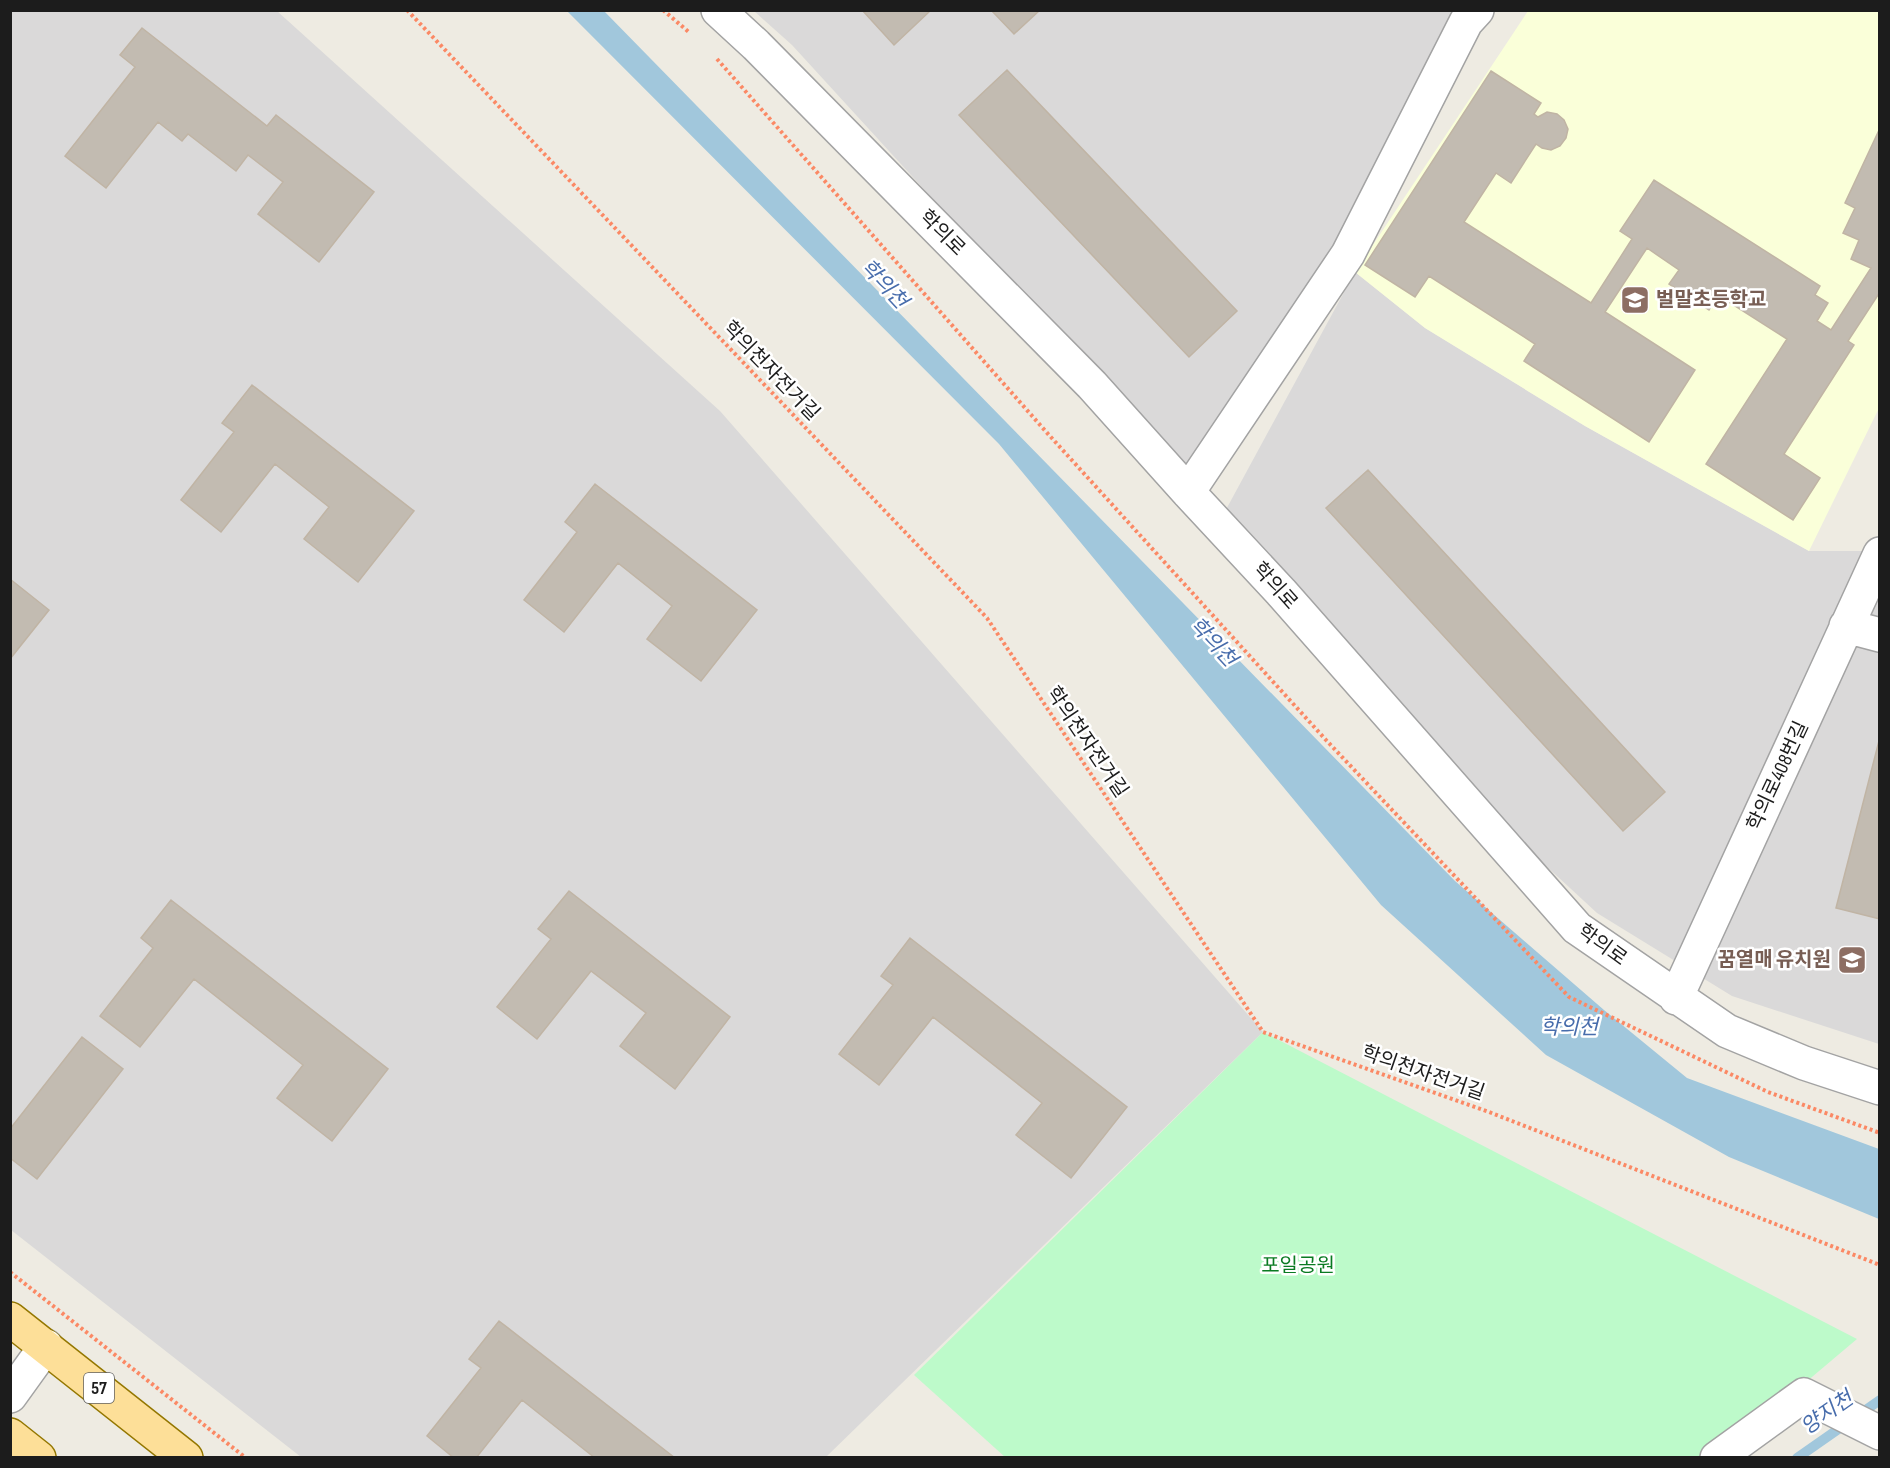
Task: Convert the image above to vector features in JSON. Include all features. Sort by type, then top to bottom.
[{"type":"main road","name":"57","points":[[10,1319],[186,1458]]},
{"type":"main road","points":[[10,1435],[39,1458]]},
{"type":"street","name":"학의로","points":[[718,10],[756,45],[1092,385],[1281,591],[1577,928],[1727,1031],[1804,1063],[1880,1088]]},
{"type":"street","points":[[1188,492],[1348,254],[1466,22],[1477,10]]},
{"type":"street","name":"학의로408번길","points":[[1676,998],[1880,554]]},
{"type":"street","points":[[1846,626],[1880,635]]},
{"type":"street","points":[[10,1396],[46,1346]]},
{"type":"street","points":[[1717,1458],[1804,1395],[1877,1431]]},
{"type":"path","name":"학의천자전거길","points":[[407,10],[987,618],[1263,1032],[1489,1112],[1880,1265]]},
{"type":"path","points":[[663,10],[694,36]]},
{"type":"path","points":[[710,51],[1049,435],[1318,731],[1569,997],[1768,1092],[1880,1133]]},
{"type":"path","points":[[10,1272],[246,1458]]},
{"type":"shaded area","points":[[10,11],[277,11],[720,411],[1263,1032],[826,1457],[301,1457],[11,1230]]},
{"type":"shaded area","points":[[754,11],[1463,11],[1342,239],[1183,492],[1104,386],[792,45]]},
{"type":"shaded area","name":"벌말초등학교","points":[[1528,11],[1879,11],[1879,408],[1809,551],[1585,426],[1425,328],[1355,272]]},
{"type":"shaded area","points":[[1355,272],[1425,328],[1585,426],[1809,551],[1879,551],[1879,1044],[1732,996],[1597,913],[1298,637],[1216,528]]},
{"type":"green space","name":"포일공원","points":[[1263,1032],[1857,1339],[1806,1382],[1704,1458],[1005,1457],[914,1375]]},
{"type":"water","name":"학의천","points":[[567,11],[604,11],[1455,881],[1604,1010],[1687,1078],[1879,1149],[1879,1219],[1729,1157],[1546,1055],[1381,905],[999,444]]},
{"type":"building","points":[[862,10],[931,10],[894,45]]},
{"type":"building","points":[[991,10],[1040,10],[1014,34]]},
{"type":"building","points":[[142,28],[267,126],[276,115],[374,192],[319,262],[258,214],[283,182],[248,155],[236,171],[188,134],[182,141],[158,122],[106,188],[65,156],[135,67],[120,55]]},
{"type":"building","points":[[1007,70],[1237,311],[1189,357],[959,115]]},
{"type":"building","points":[[1491,71],[1541,103],[1534,114],[1538,117],[1547,112],[1557,114],[1564,120],[1568,129],[1566,138],[1560,146],[1551,150],[1536,144],[1511,183],[1496,173],[1464,222],[1591,303],[1632,239],[1620,231],[1654,180],[1820,286],[1815,295],[1828,303],[1817,321],[1831,330],[1871,268],[1851,259],[1859,240],[1843,233],[1855,208],[1845,203],[1880,128],[1880,292],[1848,341],[1854,345],[1784,454],[1820,478],[1793,520],[1706,464],[1787,339],[1718,295],[1709,310],[1669,284],[1679,270],[1647,248],[1605,312],[1695,370],[1649,442],[1524,361],[1535,344],[1429,276],[1415,297],[1365,265]]},
{"type":"building","points":[[252,385],[414,511],[358,582],[304,539],[329,507],[275,464],[221,532],[181,500],[234,432],[222,423]]},
{"type":"building","points":[[1368,470],[1665,792],[1623,831],[1326,508]]},
{"type":"building","points":[[595,484],[757,610],[701,681],[647,639],[672,606],[618,563],[564,632],[524,600],[577,532],[565,522]]},
{"type":"building","points":[[10,579],[49,610],[10,659]]},
{"type":"building","points":[[1880,737],[1880,919],[1836,908]]},
{"type":"building","points":[[569,891],[730,1017],[675,1089],[620,1046],[646,1013],[591,971],[537,1039],[497,1007],[551,939],[538,929]]},
{"type":"building","points":[[171,900],[388,1069],[332,1141],[277,1098],[303,1065],[194,979],[140,1047],[100,1016],[153,948],[141,938]]},
{"type":"building","points":[[910,938],[1127,1107],[1071,1178],[1016,1135],[1042,1103],[933,1017],[879,1085],[839,1054],[893,985],[881,976]]},
{"type":"building","points":[[82,1037],[123,1069],[37,1179],[10,1158],[10,1129]]},
{"type":"building","points":[[499,1321],[675,1458],[595,1458],[522,1400],[476,1458],[454,1458],[427,1436],[481,1368],[469,1359]]},
{"type":"waterway","name":"양지천","points":[[1797,1458],[1880,1400]]},
{"type":"place","name":"벌말초등학교","points":[[1635,300]]},
{"type":"place","name":"꿈열매 유치원","points":[[1852,960]]}]
